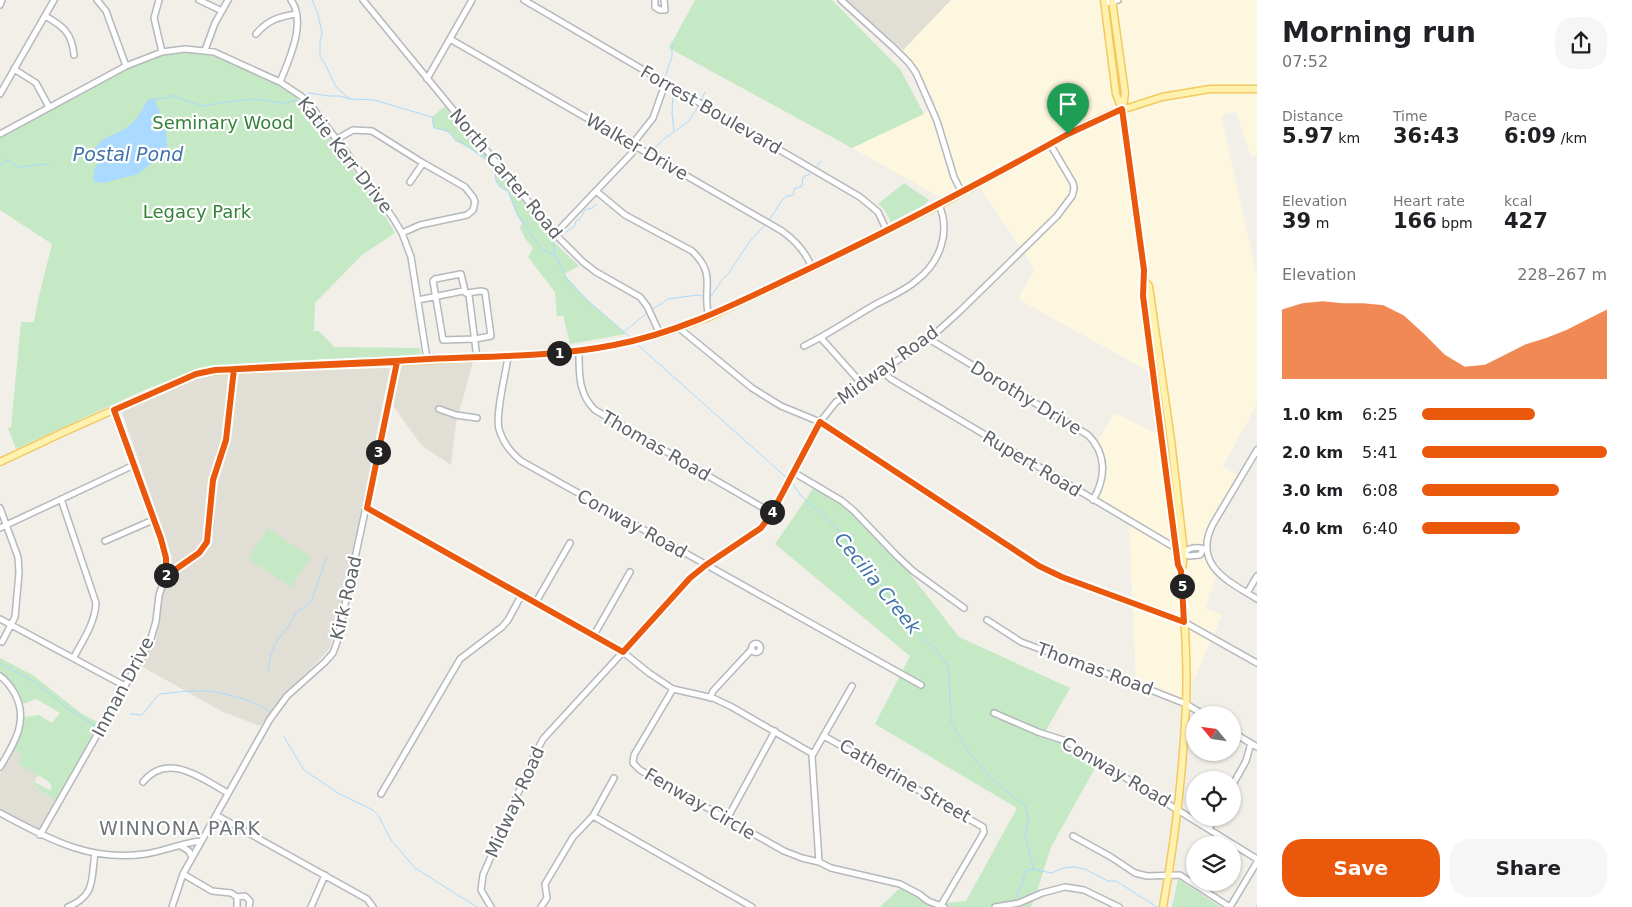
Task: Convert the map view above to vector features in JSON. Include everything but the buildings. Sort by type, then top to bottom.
[{"type":"main road","points":[[1114,0],[1125,93],[1122,109]]},
{"type":"main road","points":[[1105,1],[1116,94],[1122,109],[1145,281],[1142,289],[1178,565],[1181,571]]},
{"type":"main road","points":[[0,462],[66,430],[196,374],[234,369],[478,358],[579,351],[616,345],[660,334],[709,317],[812,268],[939,205],[1088,124],[1122,109],[1162,97],[1210,89],[1257,89]]},
{"type":"main road","points":[[1145,281],[1149,286],[1159,351],[1184,552],[1181,571],[1186,704],[1178,809],[1163,907]]},
{"type":"street","points":[[0,5],[2,0]]},
{"type":"street","points":[[0,94],[54,0]]},
{"type":"street","points":[[97,0],[106,11],[126,66]]},
{"type":"street","points":[[159,0],[154,18],[162,52]]},
{"type":"street","points":[[199,0],[222,11]]},
{"type":"street","points":[[205,50],[228,0]]},
{"type":"street","points":[[280,82],[297,35],[298,24],[291,0]]},
{"type":"street","name":"North Carter Road","points":[[363,0],[555,234],[583,262],[596,272],[640,297],[647,306],[660,334]]},
{"type":"street","points":[[427,79],[472,0]]},
{"type":"street","name":"Forrest Boulevard","points":[[524,0],[870,203],[878,212],[887,230]]},
{"type":"street","points":[[655,0],[655,7],[664,10],[664,0]]},
{"type":"street","points":[[841,0],[895,49],[916,73],[937,121],[954,177],[962,192]]},
{"type":"street","points":[[1105,1],[1114,0]]},
{"type":"street","points":[[256,34],[271,20],[296,14]]},
{"type":"street","points":[[45,16],[63,28],[69,35],[73,44],[74,55]]},
{"type":"street","name":"Walker Drive","points":[[450,39],[790,237],[806,254],[812,268]]},
{"type":"street","name":"Katie Kerr Drive","points":[[0,134],[126,66],[162,52],[185,49],[214,52],[280,82],[301,96],[312,107],[337,139],[402,233],[411,257],[427,359]]},
{"type":"street","points":[[14,69],[36,83],[49,107]]},
{"type":"street","points":[[555,234],[632,153],[634,142],[652,118],[665,84]]},
{"type":"street","points":[[337,139],[353,130],[372,131],[422,163],[465,187],[470,192],[475,202],[473,210],[467,215],[420,225],[402,233]]},
{"type":"street","name":"Midway Road","points":[[491,907],[481,890],[482,875],[543,739],[690,578],[761,528],[772,513],[820,422],[836,402],[929,339],[1044,230],[1072,196],[1074,189],[1073,183],[1050,144]]},
{"type":"street","points":[[410,182],[422,163]]},
{"type":"street","points":[[596,191],[625,215],[692,250],[700,258],[707,270],[708,276],[709,283],[705,296],[709,317]]},
{"type":"street","points":[[804,346],[822,338],[873,306],[908,287],[925,273],[934,261],[944,240],[943,219],[939,205]]},
{"type":"street","points":[[418,300],[435,296],[466,292],[485,292],[491,336],[475,339],[443,340],[435,296],[433,281],[460,274],[462,276],[466,292],[469,295],[475,339],[478,358]]},
{"type":"street","points":[[679,328],[752,388],[781,406],[820,422],[1039,566],[1062,577],[1184,622],[1257,664]]},
{"type":"street","points":[[822,338],[862,384]]},
{"type":"street","name":"Dorothy Drive","points":[[929,339],[1088,435],[1098,448],[1103,459],[1102,480],[1093,500]]},
{"type":"street","name":"Thomas Road","points":[[579,351],[581,387],[589,404],[595,410],[772,513]]},
{"type":"street","name":"Conway Road","points":[[508,356],[498,418],[499,429],[511,453],[529,465],[921,685]]},
{"type":"street","name":"Kirk Road","points":[[172,907],[183,874],[259,737],[287,696],[333,653],[346,606],[397,362]]},
{"type":"street","points":[[166,576],[199,553],[207,542],[213,480],[226,440],[234,369]]},
{"type":"street","name":"Rupert Road","points":[[882,371],[891,379],[1184,552]]},
{"type":"street","points":[[439,409],[456,415],[477,418]]},
{"type":"street","points":[[114,410],[161,539],[166,558],[166,576]]},
{"type":"street","points":[[1184,552],[1189,556],[1200,555],[1205,549],[1212,524],[1257,450]]},
{"type":"street","points":[[0,528],[134,465]]},
{"type":"street","points":[[793,472],[848,506],[913,570],[964,608]]},
{"type":"street","points":[[61,498],[96,604],[96,612],[92,622],[74,657]]},
{"type":"street","points":[[0,508],[18,557],[19,573],[15,617],[2,642]]},
{"type":"street","points":[[367,508],[623,652],[673,689],[710,698],[732,707],[813,754]]},
{"type":"street","points":[[105,541],[153,520]]},
{"type":"street","points":[[536,602],[570,543]]},
{"type":"street","points":[[1205,549],[1216,572],[1225,580],[1257,599]]},
{"type":"street","points":[[594,635],[630,572]]},
{"type":"street","name":"Inman Drive","points":[[40,835],[150,642],[156,621],[159,595],[166,576]]},
{"type":"street","points":[[1247,593],[1257,576]]},
{"type":"street","points":[[381,794],[460,659],[502,627],[521,596]]},
{"type":"street","points":[[0,619],[125,686]]},
{"type":"street","name":"Thomas Road","points":[[987,620],[1020,642],[1189,706]]},
{"type":"street","points":[[710,698],[713,691],[752,649]]},
{"type":"street","points":[[0,676],[12,688],[18,700],[22,721],[18,734],[0,767]]},
{"type":"street","points":[[820,862],[813,754],[852,686]]},
{"type":"street","name":"Fenway Circle","points":[[673,689],[634,755],[633,763],[640,770],[784,851],[820,862],[841,871],[900,884],[915,891],[928,901],[944,907]]},
{"type":"street","name":"Conway Road","points":[[994,713],[1038,732],[1066,741],[1209,828],[1257,860]]},
{"type":"street","points":[[727,819],[775,731]]},
{"type":"street","name":"Catherine Street","points":[[824,736],[983,827],[984,832],[940,906]]},
{"type":"street","points":[[1241,737],[1257,747]]},
{"type":"street","points":[[1240,771],[1246,761],[1251,743]]},
{"type":"street","points":[[143,782],[148,776],[165,767],[174,767],[184,770],[228,794]]},
{"type":"street","points":[[542,907],[546,898],[545,884],[573,837],[593,816],[614,778]]},
{"type":"street","points":[[0,813],[61,844],[95,853],[128,856],[146,854],[201,841]]},
{"type":"street","points":[[216,815],[367,899],[373,907]]},
{"type":"street","points":[[593,816],[752,907]]},
{"type":"street","points":[[1073,836],[1135,873],[1147,876],[1180,875],[1230,907],[1257,860]]},
{"type":"street","points":[[181,846],[188,851],[192,858]]},
{"type":"street","points":[[68,907],[82,900],[88,893],[95,853]]},
{"type":"street","points":[[183,874],[214,892],[231,893],[237,897],[248,897],[250,901],[249,907]]},
{"type":"street","points":[[311,907],[325,875]]},
{"type":"street","points":[[995,907],[1015,904],[1065,886],[1084,890],[1119,907]]},
{"type":"street","points":[[237,897],[238,907]]},
{"type":"shaded area","points":[[843,0],[951,0],[903,50]]},
{"type":"shaded area","points":[[951,0],[1257,0],[1257,156],[1251,156],[1236,112],[1221,115],[1257,276],[1257,404],[1223,466],[1238,476],[1207,528],[1203,553],[1216,575],[1206,608],[1222,615],[1184,702],[1136,683],[1129,523],[1100,500],[1098,442],[1114,413],[1161,436],[1155,375],[1018,299],[1035,269],[977,183],[947,201],[852,148],[937,107],[917,66],[903,50]]},
{"type":"shaded area","points":[[473,362],[456,423],[451,465],[422,446],[391,403],[399,365]]},
{"type":"shaded area","points":[[390,368],[338,622],[329,649],[283,696],[260,726],[221,711],[141,666],[155,643],[163,596],[172,569],[172,557],[121,409],[186,381],[210,375]]},
{"type":"shaded area","points":[[14,748],[20,752],[21,759],[38,775],[33,784],[38,787],[37,789],[56,800],[39,830],[0,809],[0,774]]},
{"type":"green space","points":[[695,0],[832,0],[900,69],[924,114],[852,148],[669,48]]},
{"type":"green space","name":"Legacy Park","points":[[189,53],[213,56],[271,81],[293,94],[319,121],[395,233],[362,255],[315,303],[314,331],[319,331],[334,347],[420,348],[421,355],[394,360],[331,359],[218,366],[185,374],[142,391],[16,449],[8,428],[11,427],[21,322],[34,322],[52,244],[0,210],[0,137],[119,70],[166,55]]},
{"type":"green space","points":[[445,106],[557,245],[579,266],[564,274],[587,300],[626,334],[570,344],[563,315],[557,317],[555,292],[528,257],[533,248],[526,240],[520,228],[522,223],[508,191],[500,187],[496,181],[494,167],[473,150],[456,141],[450,133],[433,127],[432,117]]},
{"type":"green space","points":[[904,183],[929,200],[924,205],[891,222],[884,209],[878,204]]},
{"type":"green space","points":[[815,486],[853,509],[886,543],[959,637],[1070,688],[1045,732],[1100,759],[1051,847],[1031,907],[880,907],[903,885],[938,904],[966,901],[1017,808],[875,724],[910,656],[775,544]]},
{"type":"green space","points":[[268,528],[311,557],[291,587],[248,559]]},
{"type":"green space","name":"WINNONA PARK","points":[[0,658],[34,676],[82,714],[99,723],[56,800],[37,789],[38,787],[33,784],[34,782],[50,790],[52,787],[50,783],[40,776],[37,777],[38,775],[18,764],[20,755],[14,748],[20,737],[24,717],[39,715],[52,723],[60,713],[36,699],[23,704],[14,686],[0,673]]},
{"type":"green space","points":[[1178,879],[1186,884],[1186,891],[1196,891],[1221,907],[1172,907]]},
{"type":"water","name":"Postal Pond","points":[[149,99],[154,99],[164,125],[167,139],[166,152],[138,174],[103,183],[95,182],[93,170],[97,163],[93,153],[96,147],[100,142],[125,129],[133,122]]},
{"type":"waterway","points":[[312,0],[318,14],[322,33],[320,57],[336,87],[350,99]]},
{"type":"waterway","points":[[665,77],[672,57],[672,42]]},
{"type":"waterway","points":[[702,99],[705,92]]},
{"type":"waterway","name":"Cecilia Creek","points":[[306,95],[310,93],[350,99],[374,100],[432,117],[434,128],[448,131],[456,141],[461,142],[494,167],[496,181],[500,187],[508,191],[518,216],[541,248],[556,257],[567,279],[587,300],[630,337]]},
{"type":"waterway","points":[[653,150],[674,132],[673,94]]},
{"type":"waterway","name":"Cecilia Creek","points":[[154,99],[166,98],[170,95],[202,106],[255,99],[283,103],[297,100]]},
{"type":"waterway","points":[[675,131],[689,121],[698,107]]},
{"type":"waterway","points":[[0,165],[7,160],[18,167],[50,164]]},
{"type":"waterway","points":[[817,166],[821,161]]},
{"type":"waterway","points":[[769,220],[783,199],[794,194],[794,189],[802,186],[803,177],[810,174]]},
{"type":"waterway","points":[[566,232],[575,226],[576,221],[580,219],[585,210],[597,204]]},
{"type":"waterway","name":"Cecilia Creek","points":[[523,224],[528,219]]},
{"type":"waterway","points":[[709,297],[729,273],[749,242],[765,225]]},
{"type":"waterway","points":[[553,245],[555,249],[554,256]]},
{"type":"waterway","points":[[653,309],[668,299],[702,296]]},
{"type":"waterway","points":[[625,331],[647,313]]},
{"type":"waterway","name":"Cecilia Creek","points":[[639,346],[788,479]]},
{"type":"waterway","name":"Cecilia Creek","points":[[792,483],[801,496],[841,534],[901,611],[909,625],[938,652],[947,665],[951,721],[966,749],[978,763],[995,782],[1024,805],[1029,818],[1025,834],[1033,869]]},
{"type":"waterway","points":[[268,670],[271,654],[276,642],[296,613],[311,602],[327,557]]},
{"type":"waterway","points":[[0,663],[35,682],[68,709],[98,728],[111,706]]},
{"type":"waterway","points":[[130,714],[142,715],[159,694],[187,691],[210,691],[238,697],[257,704],[270,712]]},
{"type":"waterway","points":[[284,737],[304,770],[338,793],[373,810],[378,815],[391,840],[415,868],[477,907]]},
{"type":"waterway","points":[[1014,902],[1023,882],[1025,871],[1033,869],[1051,873],[1063,868],[1074,867],[1085,869],[1108,881],[1116,881],[1157,907]]},
{"type":"district","name":"WINNONA PARK","points":[[180,828]]},
{"type":"route","points":[[1068,134],[939,205],[812,268],[709,317],[660,334],[616,345],[579,351],[397,362],[278,366],[234,369],[226,440],[213,480],[210,527],[207,542],[199,553],[166,576],[166,558],[161,539],[114,410],[196,374],[215,370],[278,366],[328,365],[397,362],[367,508],[623,652],[690,578],[761,528],[768,520],[820,422],[1039,566],[1062,577],[1184,622],[1181,571],[1178,565],[1142,289],[1145,281],[1144,270],[1122,109],[1068,134]]},
{"type":"park label","name":"Seminary Wood","points":[[223,123]]}]
